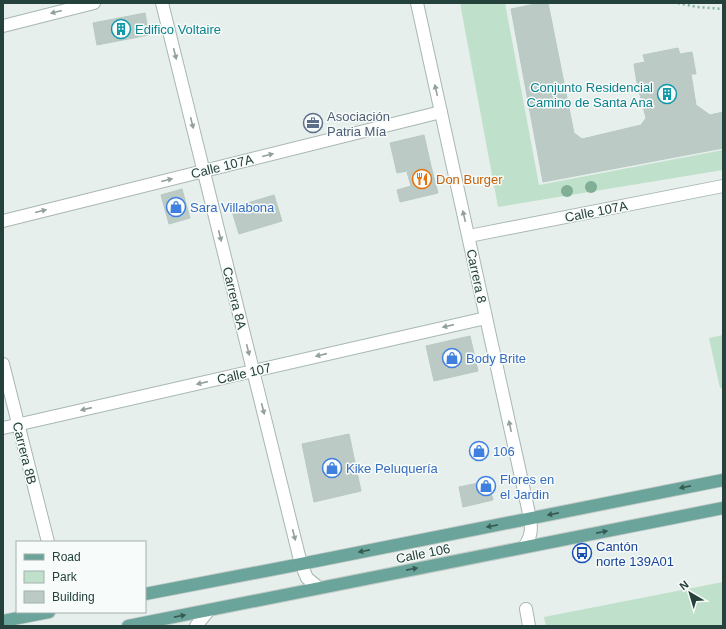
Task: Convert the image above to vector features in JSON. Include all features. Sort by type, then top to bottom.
[{"type":"main road","name":"Calle 106","points":[[146,594],[723,480]]},
{"type":"main road","name":"Calle 106","points":[[128,626],[723,508]]},
{"type":"main road","points":[[3,621],[44,613]]},
{"type":"street","points":[[3,26],[94,3]]},
{"type":"street","name":"Carrera 8A","points":[[162,3],[301,564],[307,578],[319,588]]},
{"type":"street","name":"Carrera 8","points":[[417,3],[530,518],[532,530],[524,547]]},
{"type":"street","name":"Calle 107A","points":[[3,221],[441,112]]},
{"type":"street","name":"Calle 107A","points":[[469,236],[723,186]]},
{"type":"street","name":"Calle 107","points":[[3,428],[486,318]]},
{"type":"street","name":"Carrera 8B","points":[[3,364],[48,541]]},
{"type":"street","points":[[526,609],[529,626]]},
{"type":"street","points":[[196,626],[209,610]]},
{"type":"path","points":[[678,3],[697,7],[723,9]]},
{"type":"green space","points":[[460,3],[505,3],[539,185],[723,150],[723,170],[498,207]]},
{"type":"green space","points":[[723,335],[723,388],[720,388],[709,338]]},
{"type":"green space","points":[[723,582],[723,626],[546,626],[544,617]]},
{"type":"building","name":"Conjunto Residencial Camino de Santa Ana","points":[[540,3],[548,3],[574,133],[582,139],[641,125],[646,118],[634,64],[645,62],[643,55],[678,48],[680,54],[692,52],[696,74],[691,74],[696,105],[710,115],[723,112],[723,148],[543,182],[511,9]]},
{"type":"building","name":"Edifico Voltaire","points":[[145,13],[149,35],[97,45],[93,23]]},
{"type":"building","points":[[424,135],[431,166],[397,173],[390,143]]},
{"type":"building","name":"Don Burger","points":[[431,166],[438,193],[400,202],[397,190],[411,186],[407,172]]},
{"type":"building","name":"Sara Villabona","points":[[182,189],[190,218],[169,224],[161,195]]},
{"type":"building","points":[[274,195],[282,221],[239,234],[231,208]]},
{"type":"building","name":"Body Brite","points":[[470,336],[478,371],[434,381],[426,346]]},
{"type":"building","name":"Kike Peluquería","points":[[349,434],[361,491],[314,502],[302,444]]},
{"type":"building","points":[[488,481],[493,500],[463,507],[459,487]]},
{"type":"place","name":"Edifico Voltaire","points":[[121,29]]},
{"type":"place","name":"Conjunto Residencial Camino de Santa Ana","points":[[667,94]]},
{"type":"place","name":"Asociación Patria Mía","points":[[313,123]]},
{"type":"place","name":"Don Burger","points":[[422,179]]},
{"type":"place","name":"Sara Villabona","points":[[176,207]]},
{"type":"place","name":"Body Brite","points":[[452,358]]},
{"type":"place","name":"106","points":[[479,451]]},
{"type":"place","name":"Kike Peluquería","points":[[332,468]]},
{"type":"place","name":"Flores en el Jardin","points":[[486,486]]},
{"type":"place","name":"Cantón norte 139A01","points":[[582,553]]}]
